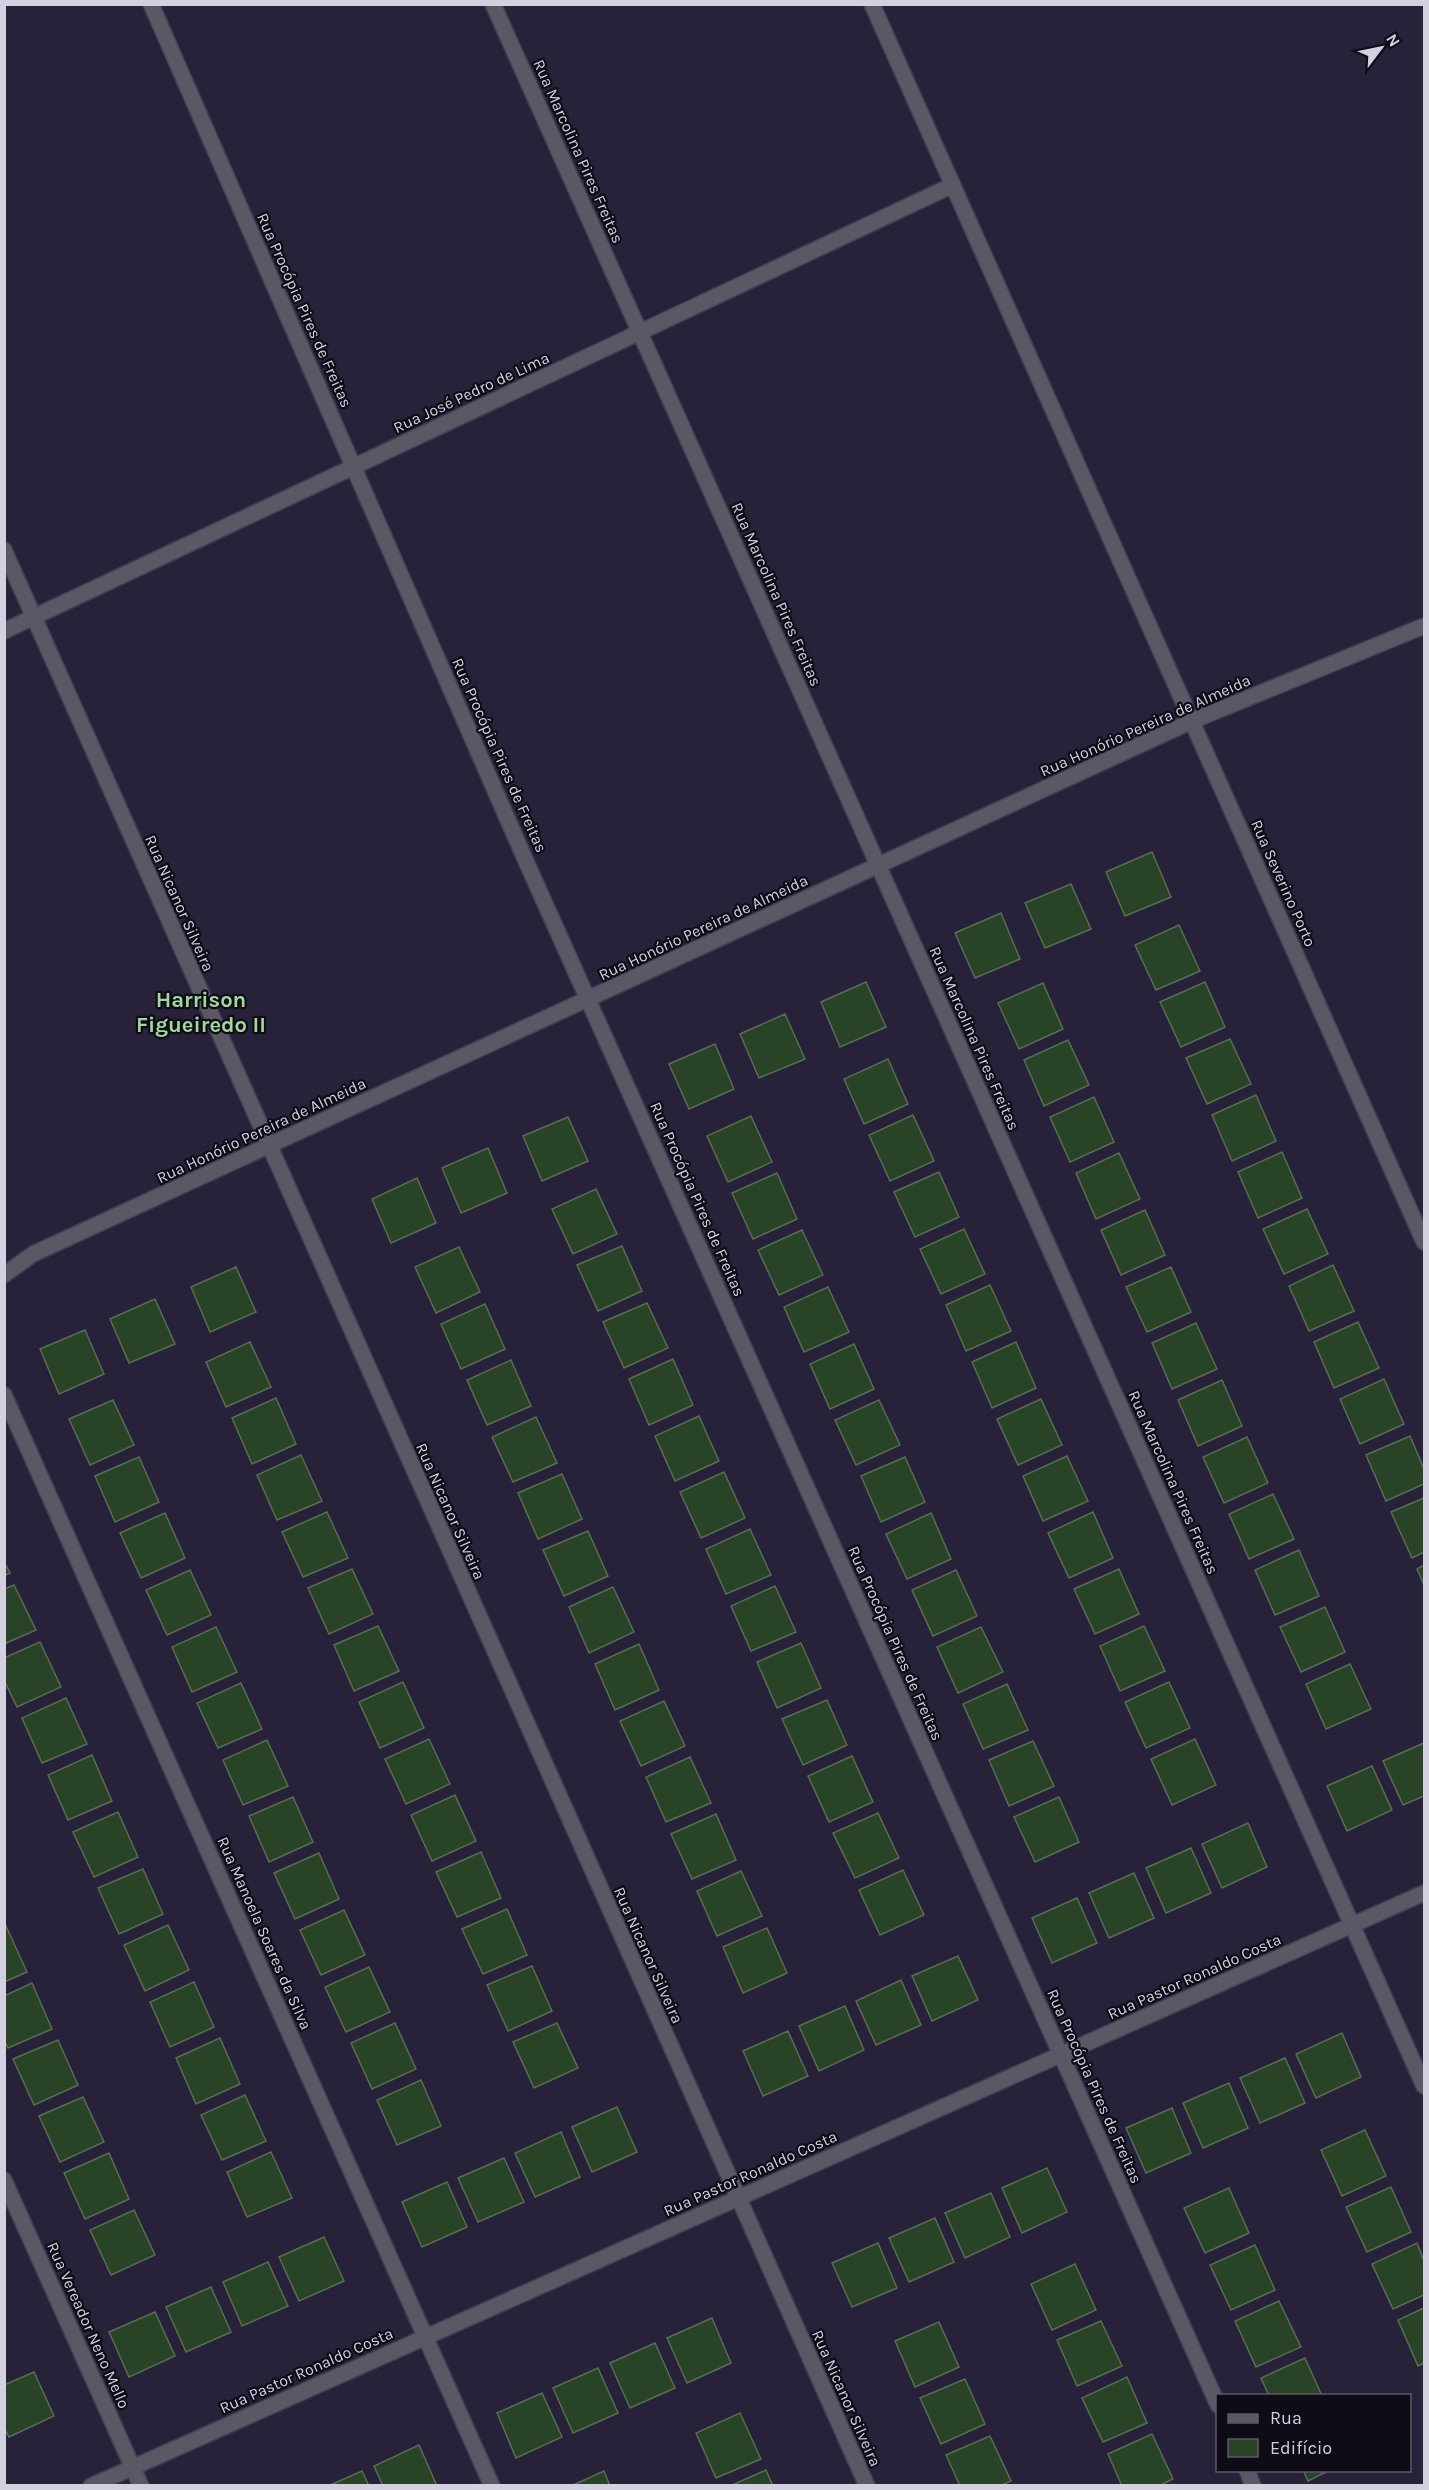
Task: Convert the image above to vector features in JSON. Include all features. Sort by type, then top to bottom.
[{"type":"street","name":"Rua Procópia Pires de Freitas","points":[[151,4],[589,999],[1216,2402]]},
{"type":"street","name":"Rua Marcolina Pires Freitas","points":[[493,4],[1425,2086]]},
{"type":"street","name":"Rua Severino Porto","points":[[872,4],[1425,1242]]},
{"type":"street","name":"Rua José Pedro de Lima","points":[[4,631],[953,185]]},
{"type":"street","name":"Rua Nicanor Silveira","points":[[4,550],[268,1147],[867,2486]]},
{"type":"street","name":"Rua Honório Pereira de Almeida","points":[[4,1275],[33,1254],[1192,721],[1425,627]]},
{"type":"street","name":"Rua Manoela Soares da Silva","points":[[4,1395],[492,2486]]},
{"type":"street","name":"Rua Pastor Ronaldo Costa","points":[[91,2486],[1425,1893]]},
{"type":"street","name":"Rua Vereador Neno Mello","points":[[4,2180],[141,2486]]},
{"type":"street","points":[[1247,2472],[1253,2486]]},
{"type":"building","points":[[1152,852],[1171,897],[1125,916],[1106,872]]},
{"type":"building","points":[[1071,884],[1091,929],[1045,948],[1025,903]]},
{"type":"building","points":[[1001,913],[1020,959],[975,978],[955,933]]},
{"type":"building","points":[[1179,925],[1200,971],[1156,990],[1135,945]]},
{"type":"building","points":[[866,982],[886,1027],[840,1047],[821,1002]]},
{"type":"building","points":[[1205,982],[1225,1027],[1181,1047],[1160,1002]]},
{"type":"building","points":[[1043,983],[1063,1029],[1019,1049],[998,1003]]},
{"type":"building","points":[[785,1014],[805,1059],[759,1078],[740,1034]]},
{"type":"building","points":[[1230,1039],[1251,1084],[1207,1104],[1186,1058]]},
{"type":"building","points":[[1068,1040],[1089,1085],[1044,1106],[1024,1060]]},
{"type":"building","points":[[715,1044],[734,1089],[689,1109],[669,1064]]},
{"type":"building","points":[[888,1059],[908,1104],[864,1124],[844,1079]]},
{"type":"building","points":[[1256,1095],[1276,1141],[1232,1161],[1212,1115]]},
{"type":"building","points":[[1094,1097],[1114,1142],[1070,1162],[1050,1117]]},
{"type":"building","points":[[913,1115],[934,1161],[890,1181],[869,1135]]},
{"type":"building","points":[[751,1116],[772,1162],[728,1182],[707,1136]]},
{"type":"building","points":[[568,1117],[588,1161],[542,1181],[523,1136]]},
{"type":"building","points":[[488,1148],[507,1193],[461,1213],[442,1168]]},
{"type":"building","points":[[1282,1152],[1302,1198],[1258,1218],[1238,1172]]},
{"type":"building","points":[[1119,1153],[1140,1199],[1096,1219],[1076,1173]]},
{"type":"building","points":[[939,1172],[959,1217],[915,1237],[894,1192]]},
{"type":"building","points":[[777,1173],[797,1219],[753,1239],[732,1193]]},
{"type":"building","points":[[417,1178],[436,1223],[391,1243],[372,1199]]},
{"type":"building","points":[[596,1189],[617,1234],[573,1254],[552,1209]]},
{"type":"building","points":[[1307,1209],[1328,1254],[1284,1274],[1263,1229]]},
{"type":"building","points":[[1145,1210],[1165,1255],[1121,1275],[1101,1230]]},
{"type":"building","points":[[964,1229],[985,1274],[941,1294],[920,1249]]},
{"type":"building","points":[[802,1230],[823,1275],[779,1295],[758,1250]]},
{"type":"building","points":[[622,1246],[642,1291],[598,1311],[577,1265]]},
{"type":"building","points":[[459,1247],[480,1292],[436,1313],[415,1267]]},
{"type":"building","points":[[1333,1265],[1354,1311],[1309,1331],[1289,1286]]},
{"type":"building","points":[[236,1267],[256,1312],[210,1332],[191,1287]]},
{"type":"building","points":[[1171,1267],[1191,1312],[1147,1332],[1126,1287]]},
{"type":"building","points":[[990,1285],[1011,1331],[966,1351],[946,1305]]},
{"type":"building","points":[[828,1287],[849,1332],[804,1352],[784,1307]]},
{"type":"building","points":[[155,1299],[175,1344],[129,1363],[110,1319]]},
{"type":"building","points":[[647,1303],[668,1348],[624,1368],[603,1322]]},
{"type":"building","points":[[485,1304],[505,1349],[461,1369],[441,1324]]},
{"type":"building","points":[[1358,1322],[1379,1368],[1334,1388],[1314,1342]]},
{"type":"building","points":[[1196,1323],[1217,1369],[1172,1389],[1152,1343]]},
{"type":"building","points":[[85,1330],[104,1374],[59,1394],[40,1349]]},
{"type":"building","points":[[250,1342],[271,1387],[226,1407],[206,1362]]},
{"type":"building","points":[[1016,1342],[1036,1388],[992,1408],[972,1362]]},
{"type":"building","points":[[854,1344],[874,1389],[830,1409],[810,1364]]},
{"type":"building","points":[[673,1359],[693,1405],[649,1425],[629,1379]]},
{"type":"building","points":[[511,1360],[531,1406],[487,1425],[467,1380]]},
{"type":"building","points":[[1384,1379],[1404,1424],[1360,1444],[1340,1399]]},
{"type":"building","points":[[1222,1380],[1242,1426],[1198,1446],[1178,1400]]},
{"type":"building","points":[[276,1398],[296,1444],[252,1464],[232,1418]]},
{"type":"building","points":[[1041,1399],[1062,1445],[1018,1465],[997,1419]]},
{"type":"building","points":[[113,1400],[134,1445],[90,1465],[69,1419]]},
{"type":"building","points":[[879,1400],[900,1445],[856,1465],[835,1420]]},
{"type":"building","points":[[699,1416],[719,1461],[675,1481],[655,1436]]},
{"type":"building","points":[[536,1417],[557,1463],[513,1482],[492,1437]]},
{"type":"building","points":[[1410,1436],[1424,1469],[1424,1484],[1386,1501],[1366,1455]]},
{"type":"building","points":[[1247,1437],[1268,1483],[1224,1503],[1203,1457]]},
{"type":"building","points":[[301,1455],[322,1501],[277,1520],[257,1475]]},
{"type":"building","points":[[1067,1456],[1088,1501],[1043,1521],[1023,1476]]},
{"type":"building","points":[[139,1457],[159,1502],[115,1522],[95,1476]]},
{"type":"building","points":[[905,1457],[925,1502],[881,1522],[861,1476]]},
{"type":"building","points":[[724,1472],[745,1518],[701,1538],[680,1492]]},
{"type":"building","points":[[562,1474],[582,1519],[538,1539],[518,1493]]},
{"type":"building","points":[[1273,1494],[1294,1539],[1249,1559],[1229,1514]]},
{"type":"building","points":[[1424,1498],[1424,1552],[1412,1558],[1391,1512]]},
{"type":"building","points":[[327,1512],[348,1558],[303,1577],[282,1532]]},
{"type":"building","points":[[1093,1512],[1113,1558],[1069,1578],[1048,1533]]},
{"type":"building","points":[[165,1513],[185,1558],[141,1578],[120,1533]]},
{"type":"building","points":[[931,1513],[951,1559],[907,1579],[886,1534]]},
{"type":"building","points":[[750,1529],[771,1575],[726,1594],[706,1549]]},
{"type":"building","points":[[588,1531],[608,1576],[564,1596],[543,1550]]},
{"type":"building","points":[[1299,1550],[1319,1596],[1275,1615],[1255,1570]]},
{"type":"building","points":[[4,1562],[10,1573],[4,1576]]},
{"type":"building","points":[[1424,1565],[1424,1585],[1417,1569]]},
{"type":"building","points":[[352,1569],[373,1614],[329,1634],[308,1588]]},
{"type":"building","points":[[1119,1569],[1139,1614],[1095,1634],[1074,1589]]},
{"type":"building","points":[[190,1570],[211,1615],[167,1635],[146,1590]]},
{"type":"building","points":[[956,1570],[977,1616],[933,1636],[912,1590]]},
{"type":"building","points":[[14,1585],[36,1630],[4,1644],[4,1589]]},
{"type":"building","points":[[775,1586],[796,1632],[751,1651],[731,1606]]},
{"type":"building","points":[[613,1587],[634,1632],[589,1653],[569,1607]]},
{"type":"building","points":[[1325,1607],[1345,1652],[1301,1672],[1280,1627]]},
{"type":"building","points":[[378,1626],[399,1671],[354,1691],[334,1645]]},
{"type":"building","points":[[1144,1626],[1165,1671],[1120,1691],[1100,1646]]},
{"type":"building","points":[[216,1627],[237,1672],[192,1692],[172,1647]]},
{"type":"building","points":[[981,1627],[1003,1672],[958,1693],[937,1647]]},
{"type":"building","points":[[40,1642],[61,1687],[17,1707],[4,1680],[4,1658]]},
{"type":"building","points":[[801,1643],[821,1688],[777,1708],[757,1662]]},
{"type":"building","points":[[639,1644],[659,1690],[615,1710],[595,1664]]},
{"type":"building","points":[[1350,1664],[1371,1709],[1326,1729],[1306,1684]]},
{"type":"building","points":[[403,1682],[424,1728],[380,1748],[359,1702]]},
{"type":"building","points":[[1169,1682],[1190,1728],[1146,1748],[1125,1702]]},
{"type":"building","points":[[241,1683],[262,1729],[218,1748],[197,1703]]},
{"type":"building","points":[[1007,1684],[1028,1730],[983,1749],[963,1704]]},
{"type":"building","points":[[66,1698],[87,1744],[42,1763],[22,1718]]},
{"type":"building","points":[[827,1700],[847,1745],[803,1765],[782,1719]]},
{"type":"building","points":[[664,1701],[685,1746],[641,1766],[620,1721]]},
{"type":"building","points":[[429,1739],[450,1784],[406,1804],[385,1759]]},
{"type":"building","points":[[1195,1739],[1216,1785],[1172,1805],[1151,1759]]},
{"type":"building","points":[[267,1740],[288,1786],[243,1805],[223,1760]]},
{"type":"building","points":[[1033,1741],[1054,1786],[1009,1806],[989,1760]]},
{"type":"building","points":[[1424,1743],[1424,1796],[1403,1805],[1383,1761]]},
{"type":"building","points":[[92,1755],[112,1801],[68,1820],[48,1775]]},
{"type":"building","points":[[852,1756],[873,1802],[829,1822],[808,1776]]},
{"type":"building","points":[[690,1757],[711,1803],[666,1822],[646,1777]]},
{"type":"building","points":[[1372,1766],[1392,1810],[1347,1831],[1327,1786]]},
{"type":"building","points":[[455,1795],[476,1841],[432,1861],[411,1815]]},
{"type":"building","points":[[293,1797],[313,1842],[269,1862],[249,1816]]},
{"type":"building","points":[[1059,1797],[1079,1842],[1035,1862],[1014,1817]]},
{"type":"building","points":[[118,1812],[138,1857],[94,1877],[73,1832]]},
{"type":"building","points":[[878,1813],[899,1858],[855,1878],[833,1833]]},
{"type":"building","points":[[716,1814],[736,1860],[692,1879],[671,1834]]},
{"type":"building","points":[[1248,1823],[1267,1867],[1222,1888],[1202,1844]]},
{"type":"building","points":[[1191,1848],[1211,1893],[1166,1913],[1146,1868]]},
{"type":"building","points":[[481,1852],[501,1898],[457,1917],[436,1872]]},
{"type":"building","points":[[319,1853],[339,1899],[295,1919],[274,1873]]},
{"type":"building","points":[[143,1869],[163,1914],[119,1934],[98,1888]]},
{"type":"building","points":[[903,1870],[924,1915],[880,1935],[859,1890]]},
{"type":"building","points":[[741,1871],[762,1916],[717,1936],[697,1891]]},
{"type":"building","points":[[1134,1873],[1154,1918],[1109,1938],[1089,1893]]},
{"type":"building","points":[[1077,1898],[1097,1943],[1052,1963],[1032,1918]]},
{"type":"building","points":[[507,1909],[527,1955],[483,1974],[462,1929]]},
{"type":"building","points":[[344,1910],[365,1955],[321,1975],[300,1930]]},
{"type":"building","points":[[168,1925],[189,1970],[145,1991],[124,1945]]},
{"type":"building","points":[[6,1926],[27,1972],[4,1982],[4,1927]]},
{"type":"building","points":[[767,1928],[787,1973],[743,1993],[723,1947]]},
{"type":"building","points":[[958,1956],[978,2000],[932,2021],[912,1976]]},
{"type":"building","points":[[532,1966],[552,2011],[508,2031],[487,1985]]},
{"type":"building","points":[[369,1967],[390,2012],[346,2032],[325,1987]]},
{"type":"building","points":[[901,1980],[921,2025],[876,2045],[856,2001]]},
{"type":"building","points":[[194,1982],[214,2027],[170,2047],[150,2002]]},
{"type":"building","points":[[32,1983],[52,2029],[8,2048],[4,2040],[4,1996]]},
{"type":"building","points":[[845,2006],[864,2050],[819,2071],[799,2026]]},
{"type":"building","points":[[395,2023],[416,2069],[372,2089],[351,2043]]},
{"type":"building","points":[[557,2023],[578,2068],[534,2088],[513,2042]]},
{"type":"building","points":[[788,2031],[808,2076],[763,2096],[743,2051]]},
{"type":"building","points":[[1342,2033],[1361,2077],[1316,2098],[1296,2054]]},
{"type":"building","points":[[220,2038],[240,2084],[196,2104],[176,2058]]},
{"type":"building","points":[[58,2040],[78,2085],[34,2105],[13,2059]]},
{"type":"building","points":[[1285,2058],[1305,2103],[1260,2123],[1240,2078]]},
{"type":"building","points":[[421,2080],[441,2126],[397,2145],[377,2100]]},
{"type":"building","points":[[1229,2083],[1248,2128],[1203,2148],[1183,2103]]},
{"type":"building","points":[[245,2095],[266,2141],[222,2160],[201,2115]]},
{"type":"building","points":[[83,2097],[104,2142],[60,2162],[39,2116]]},
{"type":"building","points":[[617,2107],[637,2152],[592,2172],[572,2127]]},
{"type":"building","points":[[1172,2108],[1191,2153],[1146,2173],[1126,2128]]},
{"type":"building","points":[[1365,2130],[1386,2176],[1342,2196],[1321,2150]]},
{"type":"building","points":[[561,2132],[580,2177],[535,2197],[515,2153]]},
{"type":"building","points":[[271,2152],[292,2198],[247,2217],[227,2172]]},
{"type":"building","points":[[109,2153],[129,2199],[85,2219],[64,2173]]},
{"type":"building","points":[[504,2158],[524,2202],[478,2222],[458,2178]]},
{"type":"building","points":[[1047,2168],[1067,2212],[1022,2233],[1002,2188]]},
{"type":"building","points":[[447,2182],[467,2227],[422,2247],[402,2202]]},
{"type":"building","points":[[1391,2187],[1411,2232],[1367,2252],[1346,2207]]},
{"type":"building","points":[[1229,2188],[1249,2233],[1205,2253],[1184,2208]]},
{"type":"building","points":[[991,2193],[1010,2237],[965,2258],[945,2213]]},
{"type":"building","points":[[134,2210],[155,2255],[111,2275],[90,2230]]},
{"type":"building","points":[[935,2218],[954,2262],[909,2282],[889,2238]]},
{"type":"building","points":[[324,2237],[344,2281],[299,2301],[279,2257]]},
{"type":"building","points":[[878,2243],[897,2288],[852,2307],[832,2263]]},
{"type":"building","points":[[1417,2243],[1424,2261],[1424,2295],[1393,2309],[1372,2264]]},
{"type":"building","points":[[1255,2245],[1275,2290],[1231,2310],[1210,2265]]},
{"type":"building","points":[[268,2262],[288,2306],[242,2326],[223,2282]]},
{"type":"building","points":[[1075,2264],[1096,2310],[1052,2330],[1031,2284]]},
{"type":"building","points":[[211,2287],[231,2332],[186,2352],[166,2307]]},
{"type":"building","points":[[1279,2301],[1301,2347],[1256,2367],[1235,2321]]},
{"type":"building","points":[[1424,2308],[1424,2363],[1418,2366],[1398,2320]]},
{"type":"building","points":[[155,2312],[175,2356],[129,2377],[109,2332]]},
{"type":"building","points":[[712,2318],[731,2363],[687,2383],[667,2338]]},
{"type":"building","points":[[1101,2321],[1122,2366],[1077,2386],[1057,2340]]},
{"type":"building","points":[[939,2322],[959,2367],[915,2387],[895,2341]]},
{"type":"building","points":[[655,2343],[675,2388],[630,2408],[610,2363]]},
{"type":"building","points":[[1305,2358],[1321,2394],[1268,2394],[1261,2378]]},
{"type":"building","points":[[598,2368],[618,2413],[573,2433],[553,2388]]},
{"type":"building","points":[[34,2372],[54,2416],[9,2437],[4,2428],[4,2385]]},
{"type":"building","points":[[1127,2377],[1147,2423],[1103,2442],[1082,2398]]},
{"type":"building","points":[[965,2379],[985,2424],[941,2444],[920,2398]]},
{"type":"building","points":[[542,2393],[562,2437],[516,2458],[497,2413]]},
{"type":"building","points":[[740,2413],[761,2459],[716,2478],[696,2433]]},
{"type":"building","points":[[1152,2434],[1173,2479],[1159,2486],[1122,2486],[1108,2454]]},
{"type":"building","points":[[990,2436],[1011,2481],[1000,2486],[960,2486],[946,2455]]},
{"type":"building","points":[[419,2445],[437,2486],[383,2486],[374,2466]]},
{"type":"building","points":[[766,2470],[773,2486],[730,2486]]},
{"type":"building","points":[[362,2471],[369,2486],[328,2486]]},
{"type":"building","points":[[604,2471],[610,2486],[571,2486]]},
{"type":"building","points":[[1304,2472],[1326,2472],[1308,2481]]},
{"type":"district","name":"Harrison Figueiredo II","points":[[201,1012]]}]
